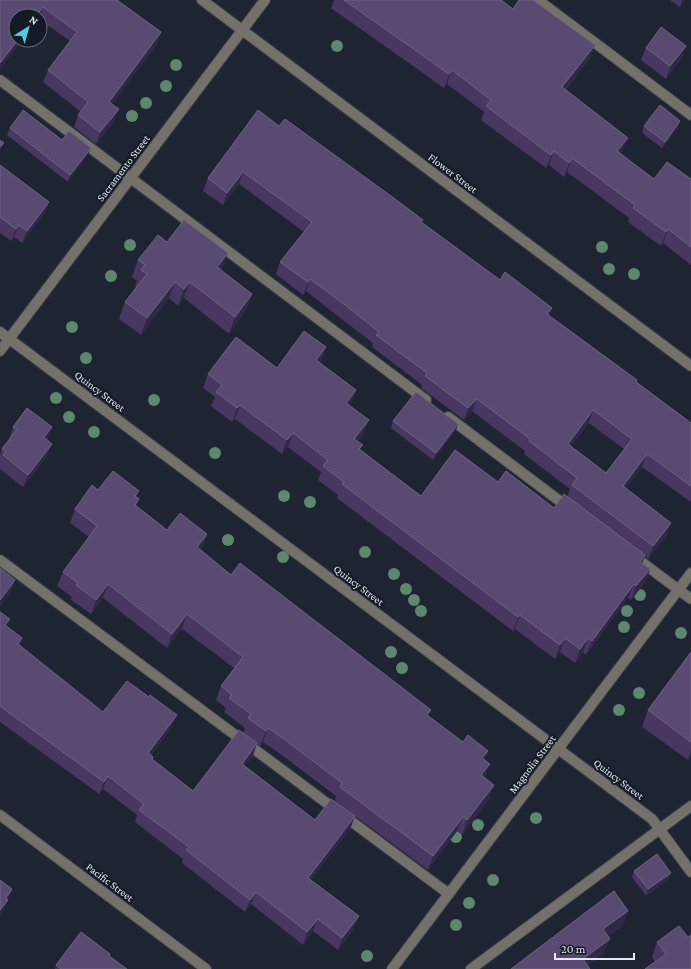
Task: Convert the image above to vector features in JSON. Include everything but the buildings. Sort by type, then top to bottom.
[{"type":"street","name":"Flower Street","points":[[202,0],[691,366]]},
{"type":"street","name":"Sacramento Street","points":[[0,351],[265,0]]},
{"type":"street","points":[[538,0],[691,115]]},
{"type":"street","points":[[0,80],[576,513]]},
{"type":"street","name":"Quincy Street","points":[[0,332],[652,819],[691,872]]},
{"type":"street","points":[[621,547],[691,599]]},
{"type":"street","points":[[0,560],[449,894]]},
{"type":"street","name":"Magnolia Street","points":[[392,969],[691,573]]},
{"type":"street","points":[[471,969],[691,806]]},
{"type":"street","name":"Pacific Street","points":[[0,815],[206,969]]}]
